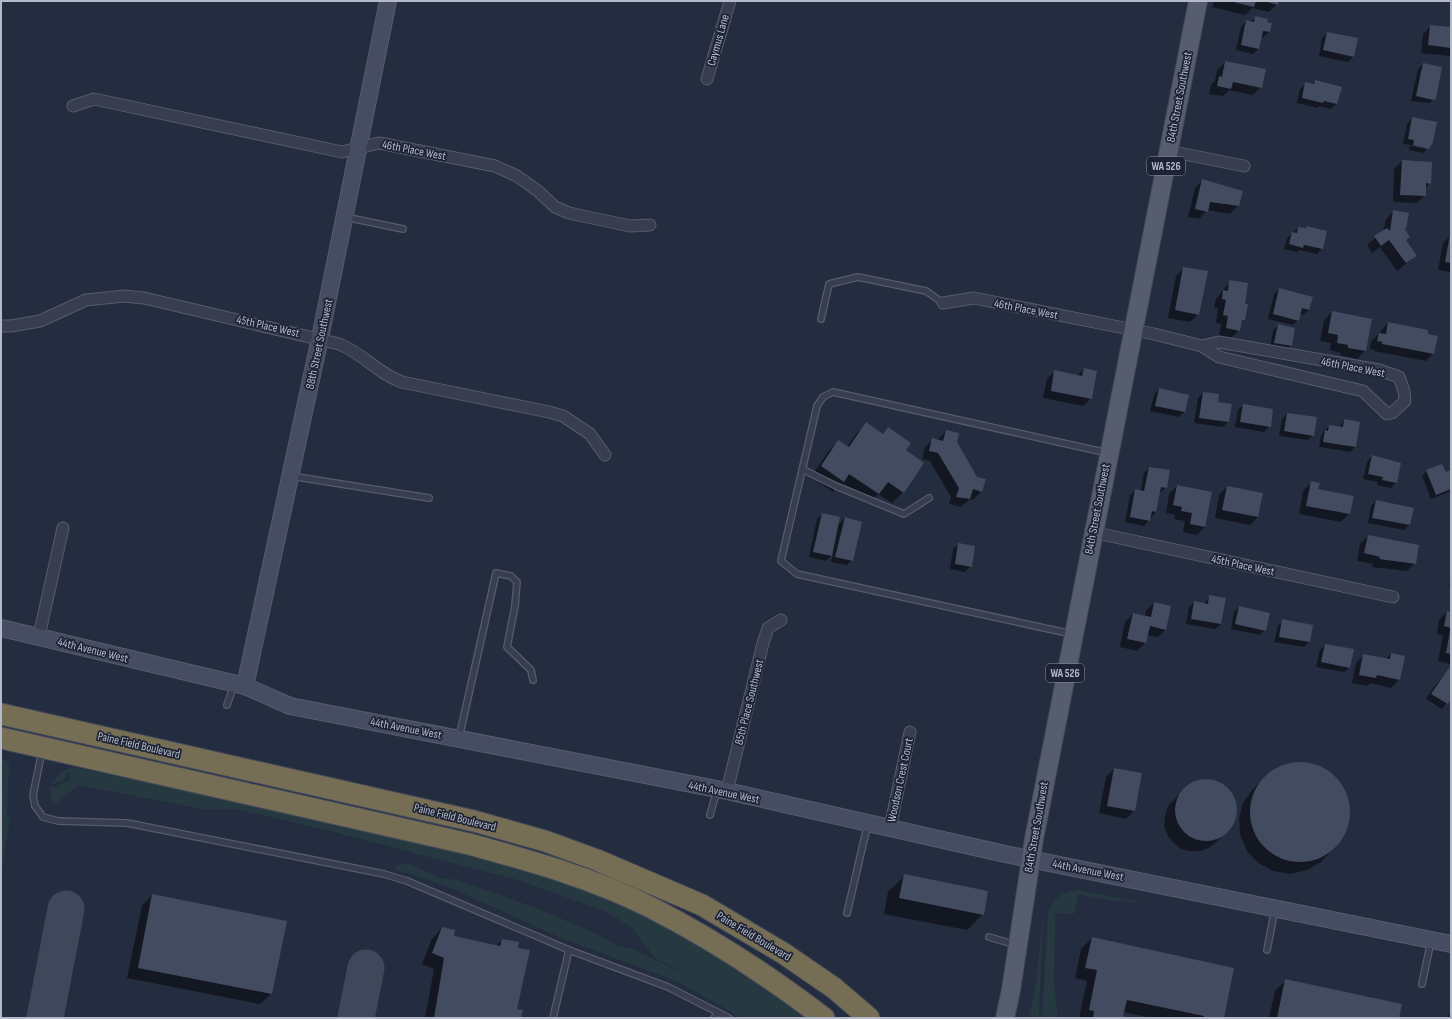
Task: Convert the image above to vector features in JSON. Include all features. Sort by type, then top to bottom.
[{"type":"highway","name":"Paine Field Boulevard","points":[[1,714],[45,736],[469,844],[529,861],[592,882],[649,906],[702,935],[751,965],[824,1018]]},
{"type":"highway","name":"Paine Field Boulevard","points":[[1,738],[45,736],[474,821],[552,843],[597,860],[702,905],[783,952],[834,988],[869,1018]]},
{"type":"main road","name":"84th Street Southwest","points":[[1005,1018],[1018,946],[1030,858],[1072,634],[1198,1]]},
{"type":"street","name":"88th Street Southwest","points":[[240,685],[291,476],[360,146],[388,1]]},
{"type":"street","name":"Caymus Lane","points":[[707,80],[730,1]]},
{"type":"street","name":"46th Place West","points":[[73,106],[94,99],[342,152],[360,146],[379,143],[495,166],[517,176],[538,191],[555,207],[569,214],[630,226],[650,225]]},
{"type":"street","points":[[1169,151],[1244,166]]},
{"type":"street","name":"45th Place West","points":[[1,326],[11,326],[40,321],[86,300],[124,296],[144,298],[320,338],[352,349],[393,379],[563,416],[590,434],[606,455]]},
{"type":"street","name":"46th Place West","points":[[943,303],[974,298],[1133,330],[1202,346],[1219,357],[1363,391],[1387,414],[1392,413],[1405,401],[1404,391],[1398,377],[1379,370],[1219,342],[1202,346]]},
{"type":"street","points":[[39,636],[63,528]]},
{"type":"street","name":"45th Place West","points":[[1092,532],[1393,597]]},
{"type":"street","name":"85th Place Southwest","points":[[722,791],[768,628],[781,620]]},
{"type":"street","name":"44th Avenue West","points":[[1,628],[240,685],[290,706],[722,791],[1030,858],[1451,944]]},
{"type":"street","name":"Woodson Crest Court","points":[[890,828],[910,732]]},
{"type":"lane","points":[[345,217],[403,229]]},
{"type":"lane","points":[[821,319],[829,284],[849,278],[858,277],[926,291],[943,303]]},
{"type":"lane","points":[[1072,634],[797,574],[781,561],[817,406],[823,397],[834,392],[1108,453]]},
{"type":"lane","points":[[802,469],[836,486],[904,514],[929,498]]},
{"type":"lane","points":[[291,476],[429,498]]},
{"type":"lane","points":[[459,739],[496,573],[511,576],[517,582],[515,606],[507,647],[531,670],[534,680]]},
{"type":"lane","points":[[227,705],[240,685]]},
{"type":"lane","points":[[45,736],[33,795],[35,806],[43,817],[58,821],[127,823],[384,874],[434,891],[569,950],[668,987],[728,1018]]},
{"type":"lane","points":[[710,815],[722,791]]},
{"type":"lane","points":[[847,913],[868,823]]},
{"type":"lane","points":[[1267,950],[1276,909]]},
{"type":"lane","points":[[989,938],[1018,946]]},
{"type":"lane","points":[[1422,984],[1431,940]]},
{"type":"lane","points":[[553,1018],[569,950]]},
{"type":"lane","points":[[714,1018],[718,1012]]},
{"type":"shaded area","points":[[1,757],[9,763],[7,816],[10,819],[1,874]]},
{"type":"shaded area","points":[[72,767],[226,798],[464,854],[541,875],[616,902],[683,935],[736,969],[806,1018],[740,1017],[678,982],[559,937],[447,886],[393,869],[401,864],[409,864],[441,878],[457,880],[539,909],[599,935],[615,945],[632,949],[712,986],[655,958],[632,928],[607,912],[518,880],[326,830],[236,809],[202,809],[78,785],[54,805],[51,799],[50,787],[54,787],[70,780],[70,772],[67,772],[64,780],[51,784],[61,772]]},
{"type":"shaded area","points":[[1073,890],[1144,903],[1131,902],[1122,899],[1118,902],[1078,894],[1074,914],[1055,913],[1054,984],[1058,1018],[1042,1018],[1048,914],[1050,908],[1059,896]]},
{"type":"shaded area","points":[[1043,915],[1039,1011],[1038,1018],[1029,1018],[1036,984]]},
{"type":"building","points":[[1229,1],[1256,1],[1254,7]]},
{"type":"building","points":[[1264,1],[1279,1],[1278,5]]},
{"type":"building","points":[[1255,16],[1268,19],[1267,22],[1272,23],[1270,32],[1263,31],[1259,49],[1241,45],[1246,20],[1254,22]]},
{"type":"building","points":[[1430,25],[1451,27],[1451,48],[1428,45]]},
{"type":"building","points":[[1327,32],[1358,38],[1354,57],[1323,50]]},
{"type":"building","points":[[1225,61],[1266,69],[1262,88],[1233,82],[1231,89],[1217,86],[1219,76],[1222,77]]},
{"type":"building","points":[[1423,63],[1442,67],[1436,99],[1433,100],[1416,96]]},
{"type":"building","points":[[1315,80],[1342,87],[1337,104],[1324,101],[1323,103],[1302,98],[1305,82],[1314,84]]},
{"type":"building","points":[[1412,117],[1437,122],[1433,142],[1429,149],[1413,145],[1414,140],[1408,139]]},
{"type":"building","points":[[1402,160],[1432,162],[1431,184],[1426,183],[1426,196],[1400,195]]},
{"type":"building","points":[[1202,179],[1243,191],[1239,206],[1210,202],[1208,212],[1195,209]]},
{"type":"building","points":[[1393,210],[1409,213],[1406,229],[1404,228],[1410,237],[1406,240],[1417,256],[1406,263],[1389,240],[1381,246],[1374,236],[1387,228],[1390,231]]},
{"type":"building","points":[[1306,226],[1327,231],[1323,249],[1304,245],[1303,248],[1289,244],[1292,232],[1297,233],[1298,227],[1306,228]]},
{"type":"building","points":[[1451,234],[1451,263],[1445,262]]},
{"type":"building","points":[[1183,267],[1208,271],[1199,315],[1175,310]]},
{"type":"building","points":[[1229,280],[1248,283],[1245,304],[1248,304],[1245,320],[1242,320],[1240,331],[1226,328],[1228,316],[1223,315],[1226,300],[1222,299],[1223,290],[1228,291]]},
{"type":"building","points":[[1279,288],[1313,297],[1309,310],[1302,308],[1299,321],[1273,314]]},
{"type":"building","points":[[1332,311],[1372,319],[1366,351],[1348,348],[1348,345],[1337,343],[1338,335],[1328,333]]},
{"type":"building","points":[[1388,322],[1428,330],[1428,334],[1438,336],[1434,354],[1382,344],[1382,342],[1377,341],[1379,333],[1386,334]]},
{"type":"building","points":[[1278,324],[1295,328],[1292,346],[1274,343]]},
{"type":"building","points":[[1084,368],[1097,371],[1092,399],[1051,391],[1054,370],[1082,376]]},
{"type":"building","points":[[1159,388],[1189,395],[1185,412],[1155,406]]},
{"type":"building","points":[[1203,392],[1219,394],[1218,402],[1232,404],[1229,422],[1199,418]]},
{"type":"building","points":[[1243,404],[1273,409],[1271,427],[1240,422]]},
{"type":"building","points":[[1287,413],[1317,417],[1314,436],[1284,431]]},
{"type":"building","points":[[1344,419],[1360,422],[1356,447],[1323,442],[1325,430],[1328,431],[1329,425],[1343,427]]},
{"type":"building","points":[[866,422],[883,434],[888,427],[911,443],[906,450],[924,463],[904,493],[888,482],[879,494],[849,474],[844,482],[821,466],[838,440],[849,447]]},
{"type":"building","points":[[946,430],[959,433],[957,442],[977,477],[986,479],[982,492],[973,489],[970,499],[956,497],[959,488],[938,453],[929,451],[932,438],[943,441]]},
{"type":"building","points":[[1372,455],[1401,463],[1397,483],[1382,480],[1383,477],[1368,474]]},
{"type":"building","points":[[1442,464],[1446,472],[1451,470],[1451,489],[1436,495],[1426,470]]},
{"type":"building","points":[[1149,467],[1170,470],[1167,488],[1161,487],[1156,512],[1152,511],[1150,521],[1130,517],[1135,489],[1144,491]]},
{"type":"building","points":[[1311,481],[1320,483],[1318,489],[1354,496],[1350,514],[1306,506]]},
{"type":"building","points":[[1177,485],[1212,492],[1205,527],[1190,524],[1192,513],[1181,511],[1182,507],[1173,505]]},
{"type":"building","points":[[1227,486],[1263,493],[1258,517],[1222,510]]},
{"type":"building","points":[[1376,500],[1414,508],[1410,525],[1372,518]]},
{"type":"building","points":[[822,513],[840,517],[832,556],[813,552]]},
{"type":"building","points":[[845,517],[862,522],[853,561],[835,557]]},
{"type":"building","points":[[1368,535],[1419,545],[1416,564],[1379,559],[1380,557],[1364,553]]},
{"type":"building","points":[[958,543],[975,546],[972,567],[955,564]]},
{"type":"building","points":[[1209,595],[1226,598],[1221,624],[1191,619],[1194,601],[1208,604]]},
{"type":"building","points":[[1154,602],[1171,606],[1166,630],[1150,626],[1146,643],[1127,639],[1133,613],[1151,617]]},
{"type":"building","points":[[1239,606],[1270,613],[1266,631],[1235,624]]},
{"type":"building","points":[[1447,611],[1451,612],[1451,628],[1444,626]]},
{"type":"building","points":[[1282,619],[1313,625],[1310,642],[1279,637]]},
{"type":"building","points":[[1451,631],[1451,654],[1446,653]]},
{"type":"building","points":[[1325,644],[1354,649],[1350,668],[1321,662]]},
{"type":"building","points":[[1391,653],[1405,656],[1400,680],[1377,675],[1376,678],[1359,675],[1363,654],[1390,659]]},
{"type":"building","points":[[1449,668],[1451,670],[1451,699],[1448,704],[1431,694]]},
{"type":"building","points":[[1300,762],[1319,765],[1336,776],[1347,793],[1350,812],[1347,831],[1336,848],[1319,859],[1300,862],[1281,859],[1264,848],[1253,831],[1250,812],[1253,793],[1264,776],[1281,765]]},
{"type":"building","points":[[1114,768],[1142,773],[1135,811],[1107,806]]},
{"type":"building","points":[[1206,779],[1223,784],[1228,788],[1232,793],[1237,810],[1232,827],[1228,832],[1223,836],[1206,841],[1189,836],[1184,832],[1180,827],[1175,810],[1180,793],[1184,788],[1189,784]]},
{"type":"building","points":[[904,874],[988,891],[984,915],[899,898]]},
{"type":"building","points":[[152,894],[287,921],[272,994],[138,968]]},
{"type":"building","points":[[442,927],[455,930],[454,936],[500,946],[502,939],[519,942],[518,948],[530,950],[517,1009],[523,1010],[521,1018],[434,1018],[444,958],[432,953]]},
{"type":"building","points":[[1092,937],[1234,968],[1224,1018],[1204,1018],[1204,1016],[1127,1000],[1123,1016],[1128,1018],[1093,1018],[1094,1011],[1089,1010],[1097,970],[1085,968]]},
{"type":"building","points":[[1285,979],[1402,1004],[1399,1018],[1277,1018]]},
{"type":"taxiway","points":[[45,1018],[66,909]]},
{"type":"taxiway","points":[[356,1018],[366,968]]}]
